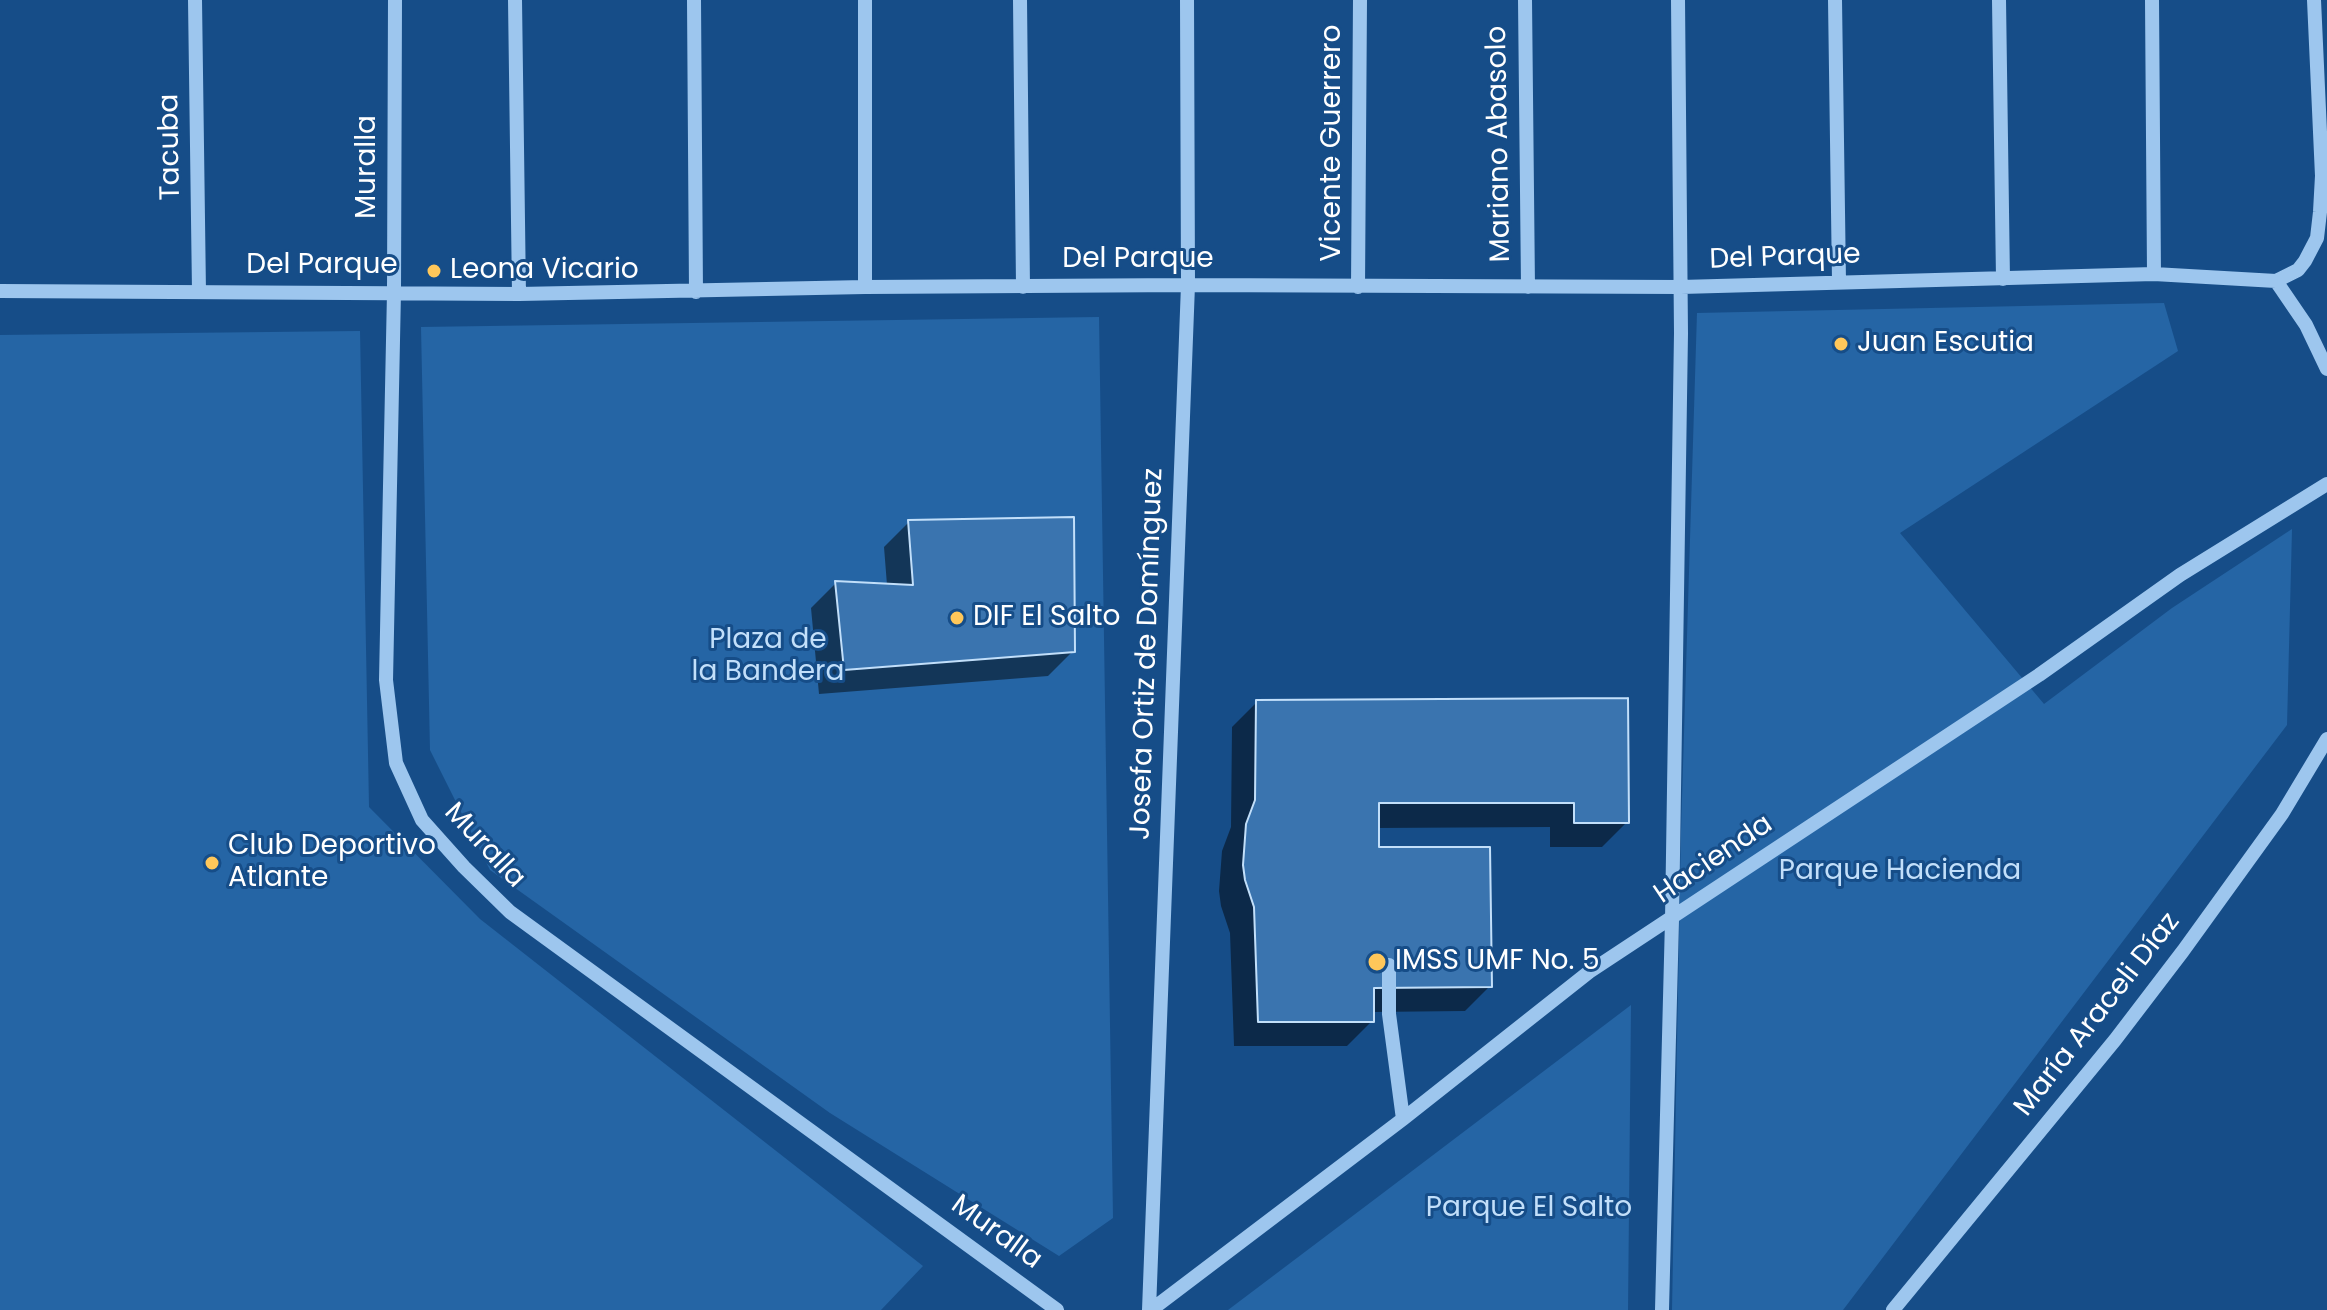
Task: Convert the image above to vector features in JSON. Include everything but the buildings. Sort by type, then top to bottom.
[{"type":"street","name":"Tacuba","points":[[195,0],[199,292]]},
{"type":"street","name":"Muralla","points":[[395,0],[394,292],[386,680],[396,763],[422,820],[510,912],[1057,1310]]},
{"type":"street","points":[[515,0],[519,294]]},
{"type":"street","points":[[694,0],[696,292]]},
{"type":"street","points":[[865,0],[865,287]]},
{"type":"street","points":[[1020,0],[1023,287]]},
{"type":"street","name":"Josefa Ortiz de Domínguez","points":[[1150,1310],[1188,285],[1187,0]]},
{"type":"street","name":"Vicente Guerrero","points":[[1358,287],[1360,0]]},
{"type":"street","name":"Mariano Abasolo","points":[[1525,0],[1528,287]]},
{"type":"street","points":[[1662,1310],[1672,920],[1681,287],[1678,0]]},
{"type":"street","points":[[1835,0],[1839,281]]},
{"type":"street","points":[[1999,0],[2003,279]]},
{"type":"street","points":[[2152,0],[2154,274]]},
{"type":"street","points":[[2314,0],[2322,176],[2317,238],[2298,270],[2276,281],[2306,325],[2327,369]]},
{"type":"street","name":"Del Parque","points":[[0,291],[519,294],[1188,285],[1681,287],[2154,274],[2276,281]]},
{"type":"street","name":"Hacienda","points":[[1150,1310],[1403,1119],[1589,972],[2039,675],[2180,575],[2327,484]]},
{"type":"street","name":"María Araceli Díaz","points":[[1894,1310],[2141,1007],[2282,814],[2327,739]]},
{"type":"street","points":[[1389,965],[1389,1014],[1403,1119]]},
{"type":"green space","name":"Parque Hacienda","points":[[2164,303],[2178,351],[1900,533],[2044,704],[2172,608],[2292,529],[2287,725],[1843,1310],[1672,1310],[1681,831],[1697,313]]},
{"type":"green space","name":"Plaza de la Bandera","points":[[1099,317],[1113,1218],[1059,1256],[830,1113],[490,870],[430,750],[421,327]]},
{"type":"green space","name":"Club Deportivo Atlante","points":[[360,331],[369,807],[480,919],[923,1266],[881,1310],[0,1310],[0,335]]},
{"type":"green space","name":"Parque El Salto","points":[[1631,1005],[1628,1310],[1228,1310],[1387,1190]]},
{"type":"place","name":"Leona Vicario","points":[[434,271]]},
{"type":"place","name":"Juan Escutia","points":[[1841,344]]},
{"type":"place","name":"DIF El Salto","points":[[957,618]]},
{"type":"place","name":"Club Deportivo Atlante","points":[[212,863]]},
{"type":"place","name":"IMSS UMF No. 5","points":[[1377,962]]}]
